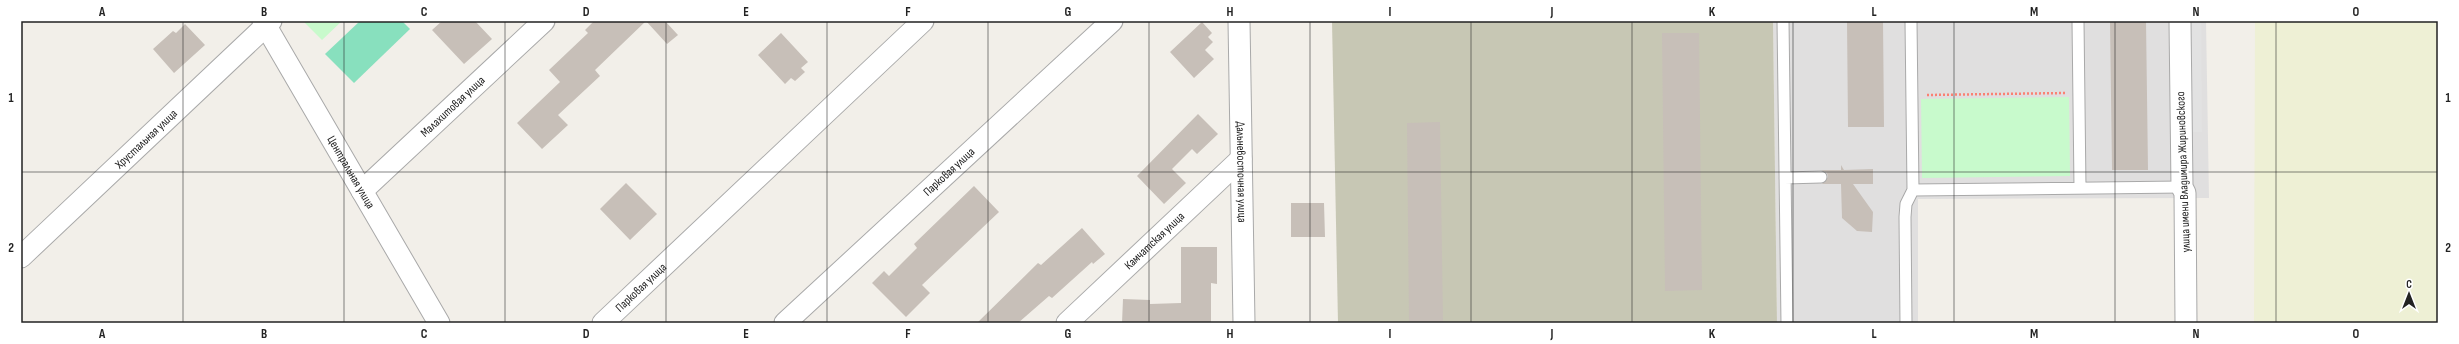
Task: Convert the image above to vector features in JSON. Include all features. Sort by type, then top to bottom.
[{"type":"street","name":"Малахитовая улица","points":[[362,191],[544,21]]},
{"type":"street","name":"Парковая улица","points":[[603,323],[923,21]]},
{"type":"street","name":"Парковая улица","points":[[786,323],[1112,21]]},
{"type":"street","name":"Дальневосточная улица","points":[[1239,21],[1244,323]]},
{"type":"street","name":"улица имени Владимира Жириновского","points":[[2180,21],[2182,187],[2185,193],[2186,323]]},
{"type":"street","name":"Центральная улица","points":[[267,23],[439,323]]},
{"type":"street","name":"Хрустальная улица","points":[[21,257],[267,23]]},
{"type":"street","name":"Камчатская улица","points":[[1067,323],[1241,159]]},
{"type":"lane","points":[[1783,21],[1787,323]]},
{"type":"lane","points":[[1906,323],[1905,217],[1906,204],[1913,190],[1911,21]]},
{"type":"lane","points":[[2078,21],[2080,188]]},
{"type":"lane","points":[[1785,178],[1822,177]]},
{"type":"lane","points":[[1913,190],[2182,187]]},
{"type":"path","points":[[1912,95],[2078,93]]},
{"type":"shaded area","points":[[1332,21],[1773,21],[1777,323],[1338,323]]},
{"type":"shaded area","points":[[1773,21],[2206,21],[2209,198],[1918,199],[1918,323],[1777,323]]},
{"type":"shaded area","points":[[2187,21],[2201,21],[2202,132],[2188,132]]},
{"type":"shaded area","points":[[2255,21],[2438,21],[2438,323],[2254,323]]},
{"type":"green space","points":[[303,21],[342,21],[322,40]]},
{"type":"green space","points":[[360,21],[402,21],[410,29],[354,83],[325,54]]},
{"type":"green space","points":[[2069,97],[2070,176],[1922,178],[1921,99]]},
{"type":"building","points":[[442,21],[475,21],[492,39],[464,64],[432,30]]},
{"type":"building","points":[[594,21],[646,21],[595,70],[600,76],[558,115],[568,125],[542,149],[517,123],[560,82],[549,70],[588,33],[585,30]]},
{"type":"building","points":[[646,21],[665,21],[678,35],[667,44]]},
{"type":"building","points":[[1847,21],[1883,21],[1884,127],[1848,127]]},
{"type":"building","points":[[2110,21],[2146,21],[2148,170],[2112,170]]},
{"type":"building","points":[[1202,22],[1212,33],[1208,37],[1213,42],[1205,50],[1214,59],[1194,78],[1170,52]]},
{"type":"building","points":[[185,24],[205,45],[174,73],[153,49],[173,31],[176,33]]},
{"type":"building","points":[[781,33],[808,62],[801,68],[805,72],[795,81],[791,78],[785,84],[758,55]]},
{"type":"building","points":[[1662,33],[1699,33],[1702,290],[1665,291]]},
{"type":"building","points":[[1198,114],[1218,134],[1197,154],[1192,149],[1172,169],[1186,183],[1164,204],[1137,176]]},
{"type":"building","points":[[1440,122],[1443,323],[1409,323],[1407,123]]},
{"type":"building","points":[[1841,165],[1844,170],[1873,169],[1873,184],[1853,184],[1873,212],[1872,232],[1857,231],[1842,218],[1841,184],[1822,184],[1828,177],[1827,173],[1821,170],[1841,170]]},
{"type":"building","points":[[626,183],[657,214],[630,240],[600,209]]},
{"type":"building","points":[[974,186],[999,212],[922,285],[930,293],[906,317],[872,283],[884,271],[889,276],[917,248],[914,244]]},
{"type":"building","points":[[1291,203],[1324,203],[1325,237],[1291,237]]},
{"type":"building","points":[[1082,228],[1105,254],[1093,264],[1092,262],[1052,298],[1049,296],[1018,323],[977,323],[1038,263],[1041,265]]},
{"type":"building","points":[[1181,247],[1217,247],[1217,284],[1211,283],[1211,323],[1122,323],[1123,299],[1150,300],[1150,304],[1181,303]]}]
